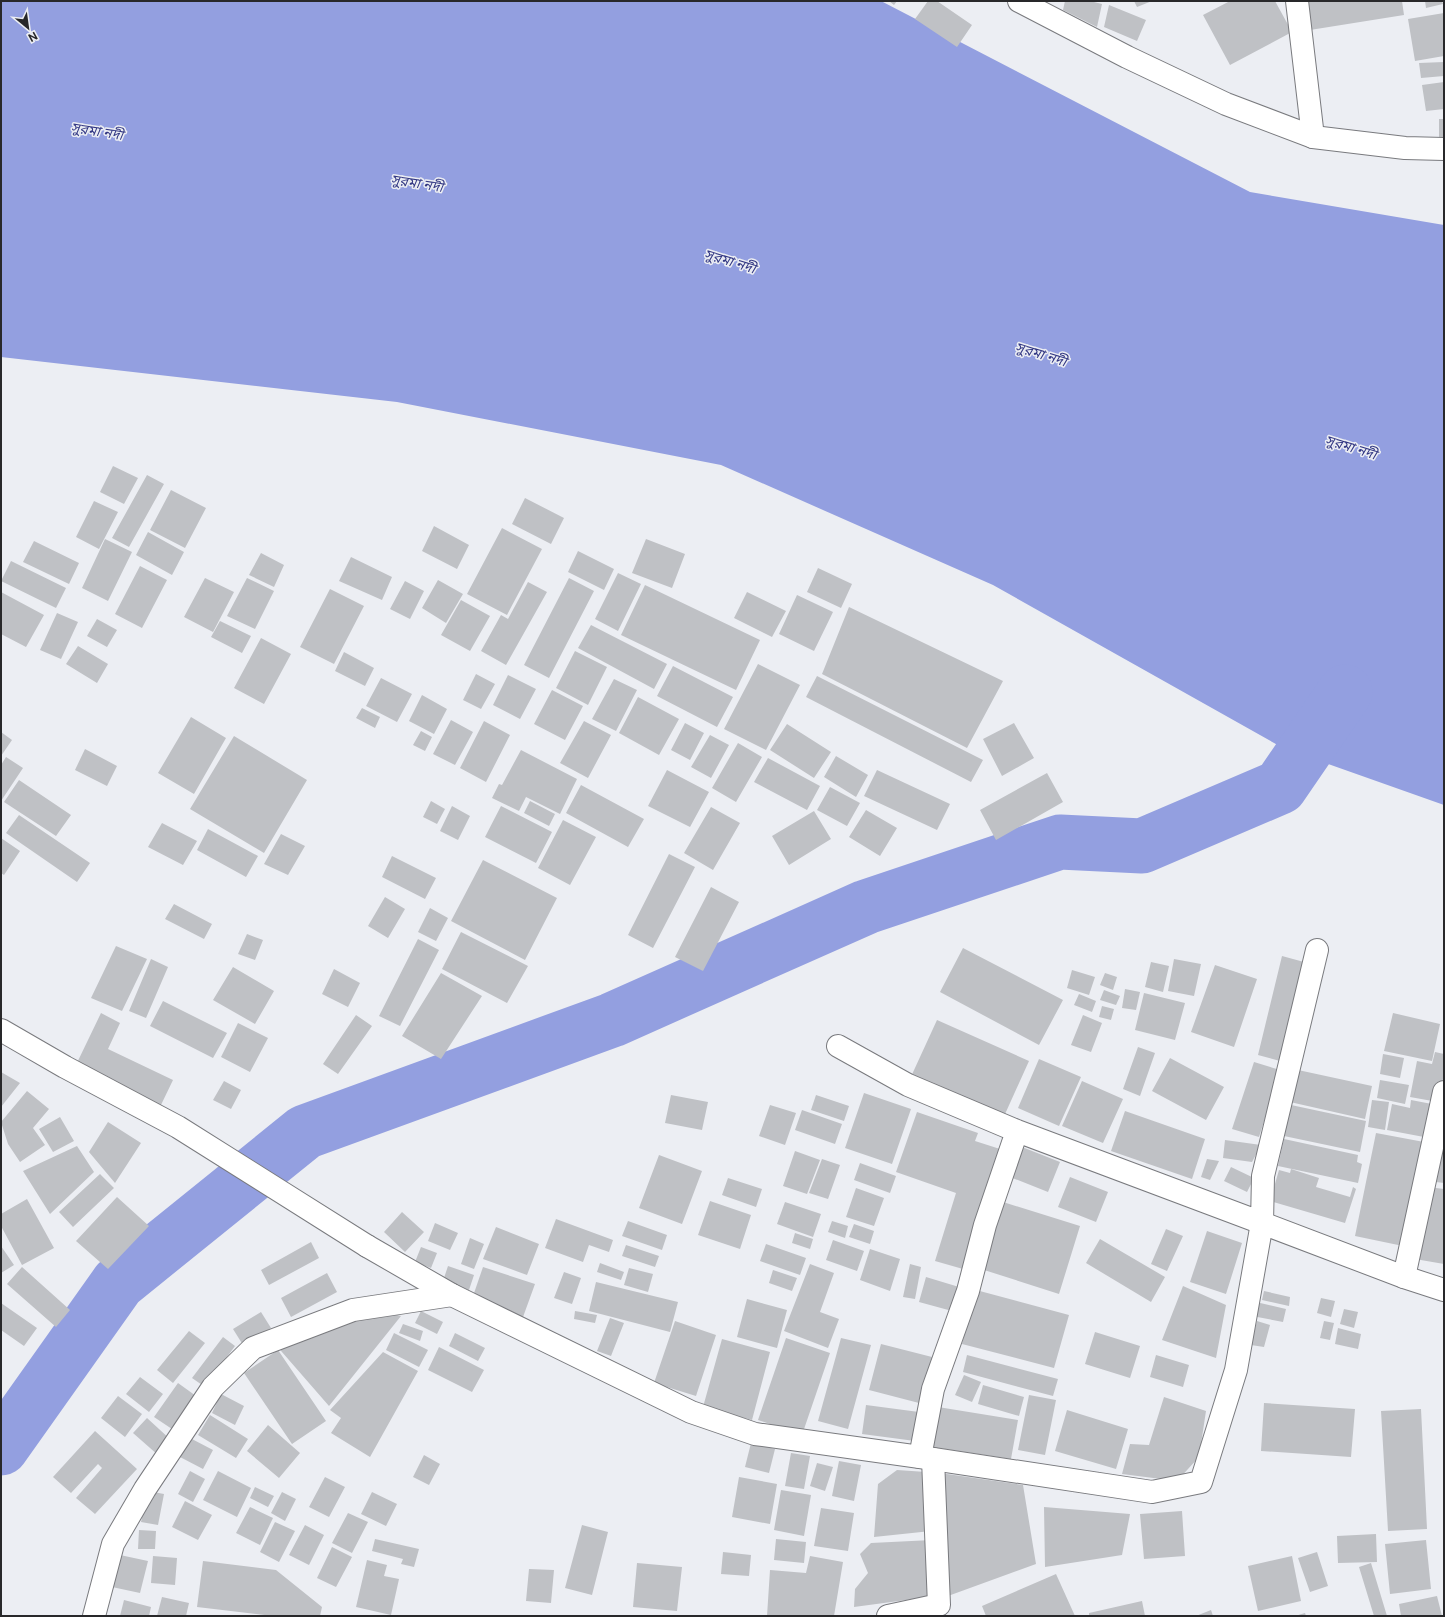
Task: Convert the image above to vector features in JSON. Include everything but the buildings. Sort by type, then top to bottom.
[{"type":"street","points":[[1019,1],[1039,7],[1127,57],[1226,104],[1313,136],[1405,148],[1444,150]]},
{"type":"street","points":[[1298,1],[1313,136]]},
{"type":"street","points":[[1,1030],[66,1067],[178,1127],[367,1246],[452,1295],[691,1412],[755,1434],[1152,1492],[1201,1482],[1236,1370],[1262,1223],[1263,1176],[1317,950]]},
{"type":"street","points":[[838,1046],[908,1086],[1017,1131],[1404,1277],[1444,1290]]},
{"type":"street","points":[[1404,1277],[1444,1092]]},
{"type":"street","points":[[888,1616],[942,1611],[926,1458],[933,1389],[968,1291],[985,1225],[1017,1131]]},
{"type":"street","points":[[94,1616],[113,1544],[145,1489],[213,1387],[253,1348],[354,1310],[452,1295]]},
{"type":"water","name":"সুরমা নদী","points":[[1,1],[881,1],[1250,192],[1444,225],[1444,805],[1283,748],[993,585],[721,465],[397,402],[1,357]]},
{"type":"waterway","points":[[1,1448],[118,1283],[305,1132],[612,1020],[866,907],[1060,842],[1142,846],[1280,787],[1345,692]]}]
